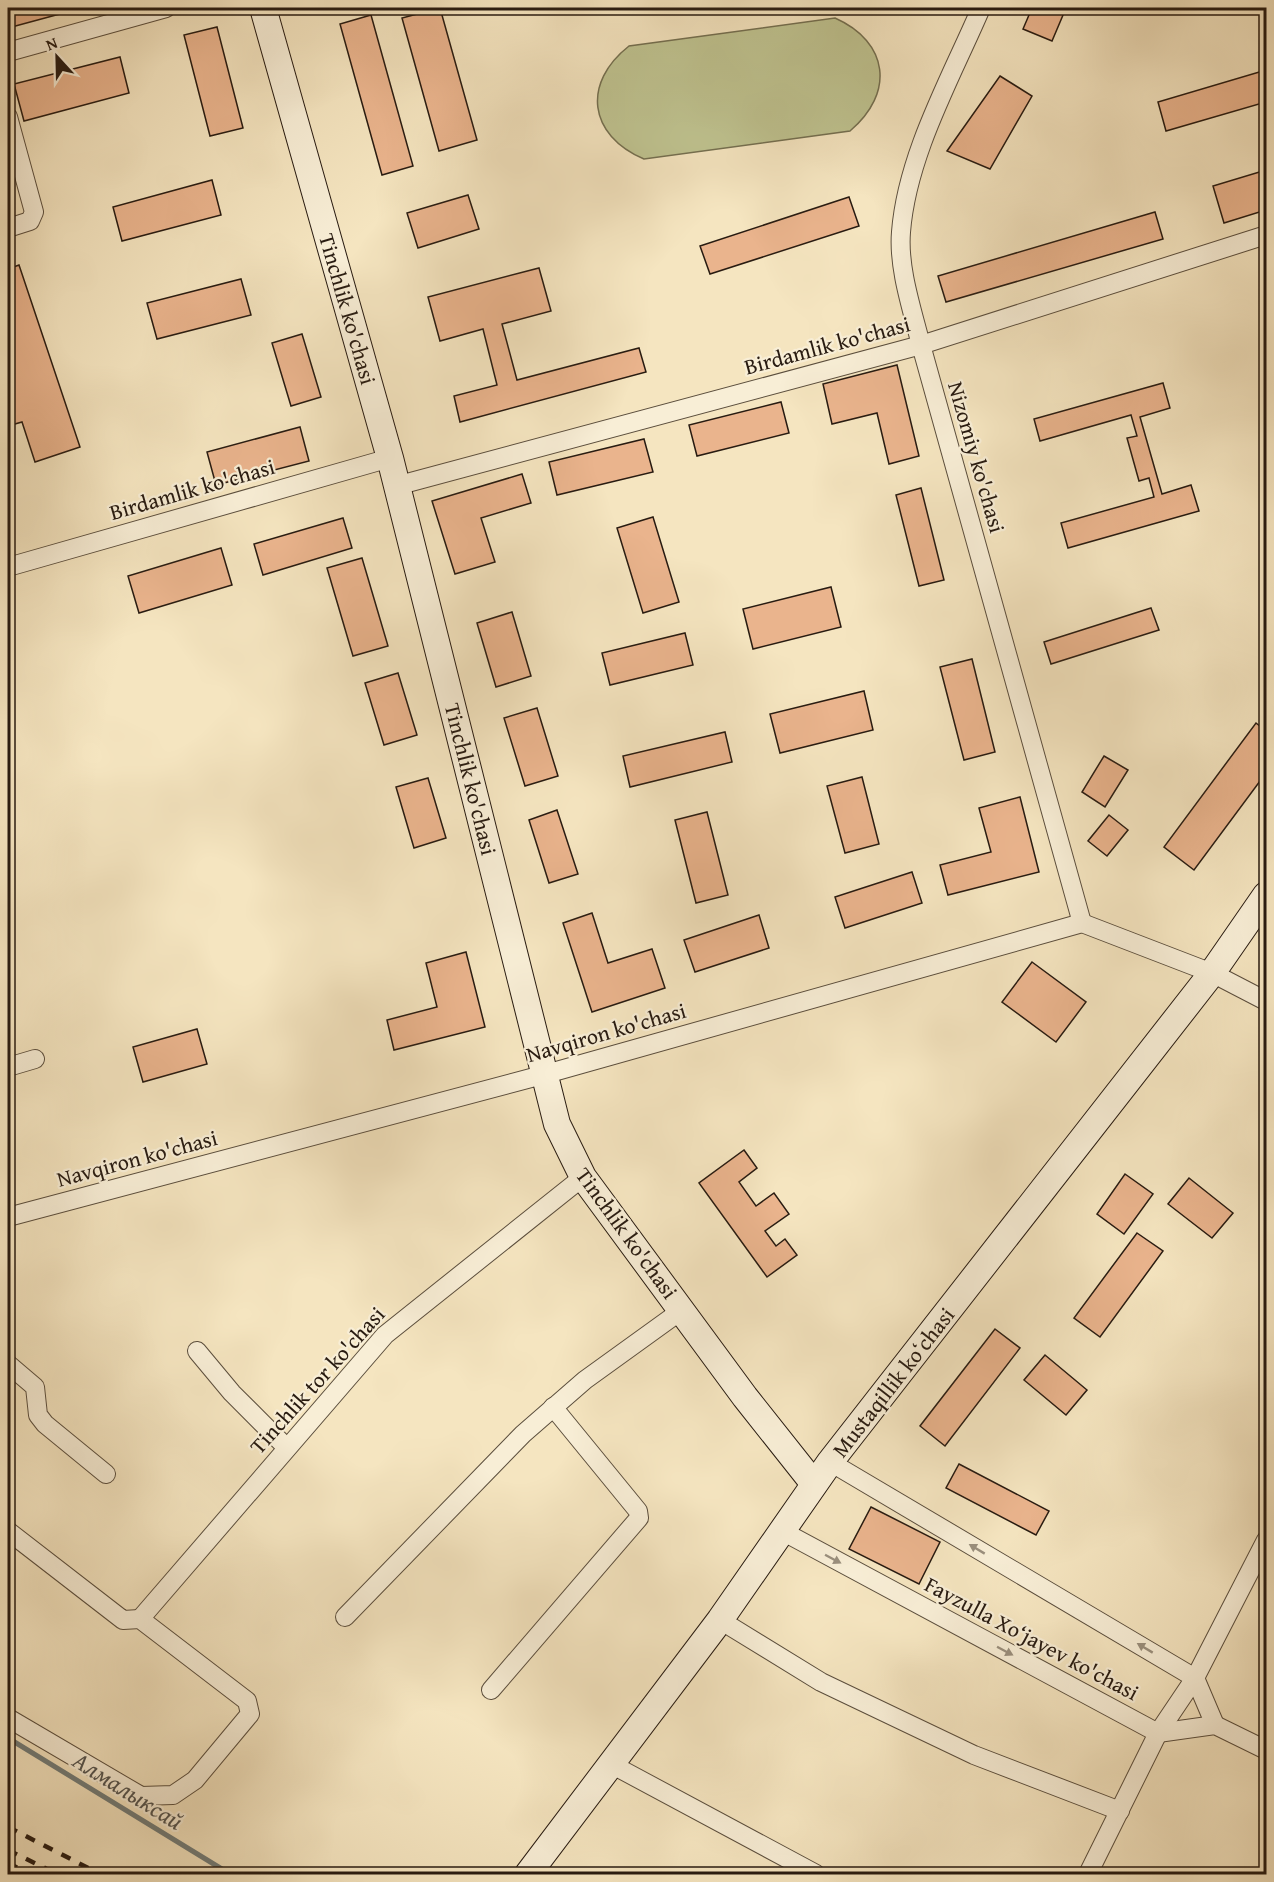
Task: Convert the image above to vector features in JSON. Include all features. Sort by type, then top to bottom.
[{"type":"main road","name":"Tinchlik ko'chasi","points":[[263,8],[390,458],[557,1124],[583,1177],[745,1397],[814,1484]]},
{"type":"main road","name":"Mustaqillik koʻchasi","points":[[528,1875],[609,1763],[720,1620],[814,1484],[1212,973],[1266,895]]},
{"type":"street","points":[[8,52],[166,8]]},
{"type":"street","name":"Nizomiy ko'chasi","points":[[981,8],[909,176],[900,233],[907,289],[921,345],[1082,923]]},
{"type":"street","points":[[8,117],[34,212],[30,221],[8,228]]},
{"type":"street","name":"Birdamlik ko'chasi","points":[[396,486],[921,345],[1266,235]]},
{"type":"street","name":"Birdamlik ko'chasi","points":[[8,567],[390,458]]},
{"type":"street","points":[[1082,923],[1212,973],[1266,1001]]},
{"type":"street","name":"Navqiron ko'chasi","points":[[8,1217],[546,1074],[1082,923]]},
{"type":"street","points":[[8,1067],[35,1059]]},
{"type":"street","name":"Tinchlik tor ko'chasi","points":[[140,1619],[385,1335],[583,1177]]},
{"type":"street","points":[[345,1617],[523,1434],[585,1380],[682,1310]]},
{"type":"street","points":[[197,1351],[232,1393],[286,1448]]},
{"type":"street","points":[[8,1364],[34,1387],[38,1416],[45,1424],[106,1474]]},
{"type":"street","points":[[491,1690],[639,1518],[638,1511],[553,1407]]},
{"type":"street","name":"Fayzulla Xo‘jayev ko'chasi","points":[[831,1462],[1195,1678]]},
{"type":"street","points":[[8,1531],[123,1620],[140,1619],[247,1701],[250,1714],[195,1780],[173,1795],[141,1796],[8,1718]]},
{"type":"street","name":"Fayzulla Xo‘jayev ko'chasi","points":[[782,1531],[1158,1733]]},
{"type":"street","points":[[1088,1875],[1158,1733],[1195,1678],[1266,1540]]},
{"type":"street","points":[[720,1620],[821,1682],[974,1755],[1120,1810]]},
{"type":"street","points":[[1195,1678],[1215,1725]]},
{"type":"street","points":[[1158,1733],[1215,1725],[1266,1750]]},
{"type":"street","points":[[609,1763],[816,1875]]},
{"type":"green space","points":[[835,18],[853,28],[866,40],[875,54],[880,69],[879,85],[874,101],[850,131],[644,159],[625,149],[611,136],[602,122],[598,107],[598,92],[614,60],[629,46]]},
{"type":"building","points":[[8,8],[82,8],[8,28]]},
{"type":"building","points":[[440,8],[477,140],[439,151],[402,18]]},
{"type":"building","points":[[1032,8],[1066,8],[1052,41],[1023,29]]},
{"type":"building","points":[[371,15],[413,166],[382,175],[340,24]]},
{"type":"building","points":[[217,27],[243,128],[210,136],[184,35]]},
{"type":"building","points":[[120,57],[129,93],[24,121],[14,84]]},
{"type":"building","points":[[1266,70],[1266,102],[1166,131],[1158,102]]},
{"type":"building","points":[[1000,76],[1032,96],[990,169],[947,151]]},
{"type":"building","points":[[1266,170],[1266,210],[1224,223],[1213,186]]},
{"type":"building","points":[[212,180],[221,215],[122,241],[113,207]]},
{"type":"building","points":[[468,195],[479,229],[418,248],[407,213]]},
{"type":"building","points":[[849,197],[859,226],[710,274],[700,246]]},
{"type":"building","points":[[1155,212],[1163,239],[946,302],[938,276]]},
{"type":"building","points":[[19,265],[80,447],[35,462],[22,422],[8,426],[8,393],[12,392],[8,380],[8,269]]},
{"type":"building","points":[[539,268],[551,311],[502,324],[517,380],[639,348],[646,372],[460,422],[454,396],[497,385],[483,329],[440,341],[428,297]]},
{"type":"building","points":[[241,279],[251,315],[157,339],[147,303]]},
{"type":"building","points":[[302,334],[321,397],[291,406],[272,343]]},
{"type":"building","points":[[897,365],[919,456],[889,464],[877,413],[832,424],[823,384]]},
{"type":"building","points":[[1163,383],[1170,408],[1140,417],[1162,494],[1191,485],[1199,511],[1068,548],[1061,523],[1154,497],[1149,478],[1139,481],[1127,438],[1137,436],[1131,415],[1040,441],[1034,419]]},
{"type":"building","points":[[781,402],[789,433],[697,456],[689,425]]},
{"type":"building","points":[[300,427],[309,461],[216,485],[207,452]]},
{"type":"building","points":[[644,439],[653,472],[557,495],[549,462]]},
{"type":"building","points":[[522,474],[531,503],[481,518],[495,562],[455,574],[432,501]]},
{"type":"building","points":[[921,488],[944,580],[919,586],[896,495]]},
{"type":"building","points":[[653,517],[679,602],[643,613],[617,528]]},
{"type":"building","points":[[343,518],[352,548],[263,575],[254,544]]},
{"type":"building","points":[[221,548],[232,585],[139,613],[128,576]]},
{"type":"building","points":[[362,558],[388,646],[353,656],[327,568]]},
{"type":"building","points":[[831,587],[841,627],[753,649],[743,609]]},
{"type":"building","points":[[1151,608],[1159,630],[1051,664],[1044,642]]},
{"type":"building","points":[[512,612],[531,676],[496,687],[477,623]]},
{"type":"building","points":[[685,633],[693,665],[610,685],[602,653]]},
{"type":"building","points":[[972,659],[995,752],[964,760],[940,667]]},
{"type":"building","points":[[398,673],[417,735],[384,745],[365,683]]},
{"type":"building","points":[[864,691],[873,730],[780,753],[770,714]]},
{"type":"building","points":[[537,708],[558,776],[525,786],[504,718]]},
{"type":"building","points":[[1256,723],[1266,731],[1266,773],[1194,870],[1164,847]]},
{"type":"building","points":[[725,732],[732,762],[630,787],[623,756]]},
{"type":"building","points":[[1104,756],[1128,770],[1105,807],[1082,792]]},
{"type":"building","points":[[862,777],[879,844],[845,853],[827,786]]},
{"type":"building","points":[[428,778],[446,838],[414,848],[396,787]]},
{"type":"building","points":[[1020,797],[1039,872],[948,895],[940,865],[991,852],[979,808]]},
{"type":"building","points":[[557,810],[578,874],[549,883],[529,820]]},
{"type":"building","points":[[707,812],[728,895],[696,903],[675,820]]},
{"type":"building","points":[[1109,815],[1128,830],[1107,856],[1088,841]]},
{"type":"building","points":[[912,872],[922,903],[845,928],[835,897]]},
{"type":"building","points":[[592,913],[608,963],[652,949],[665,988],[592,1012],[563,923]]},
{"type":"building","points":[[759,915],[769,948],[695,972],[684,940]]},
{"type":"building","points":[[466,952],[485,1027],[394,1050],[387,1020],[437,1007],[426,963]]},
{"type":"building","points":[[1032,962],[1086,1002],[1056,1042],[1002,1002]]},
{"type":"building","points":[[197,1029],[207,1064],[143,1082],[133,1047]]},
{"type":"building","points":[[744,1150],[757,1168],[739,1182],[756,1206],[774,1193],[789,1214],[765,1231],[776,1246],[785,1239],[797,1255],[767,1277],[699,1183]]},
{"type":"building","points":[[1125,1174],[1153,1194],[1124,1234],[1097,1214]]},
{"type":"building","points":[[1189,1178],[1233,1213],[1212,1238],[1168,1204]]},
{"type":"building","points":[[1137,1233],[1163,1251],[1100,1337],[1074,1318]]},
{"type":"building","points":[[995,1329],[1020,1348],[945,1446],[920,1426]]},
{"type":"building","points":[[1045,1355],[1087,1390],[1066,1415],[1024,1380]]},
{"type":"building","points":[[959,1464],[1049,1511],[1036,1535],[946,1488]]},
{"type":"building","points":[[871,1507],[940,1542],[919,1584],[849,1549]]},
{"type":"waterway","name":"Алмалыксай","points":[[8,1738],[230,1874]]},
{"type":"railway","points":[[8,1827],[100,1874]]},
{"type":"railway","points":[[8,1850],[57,1874]]},
{"type":"railway","points":[[8,1863],[30,1874]]}]
